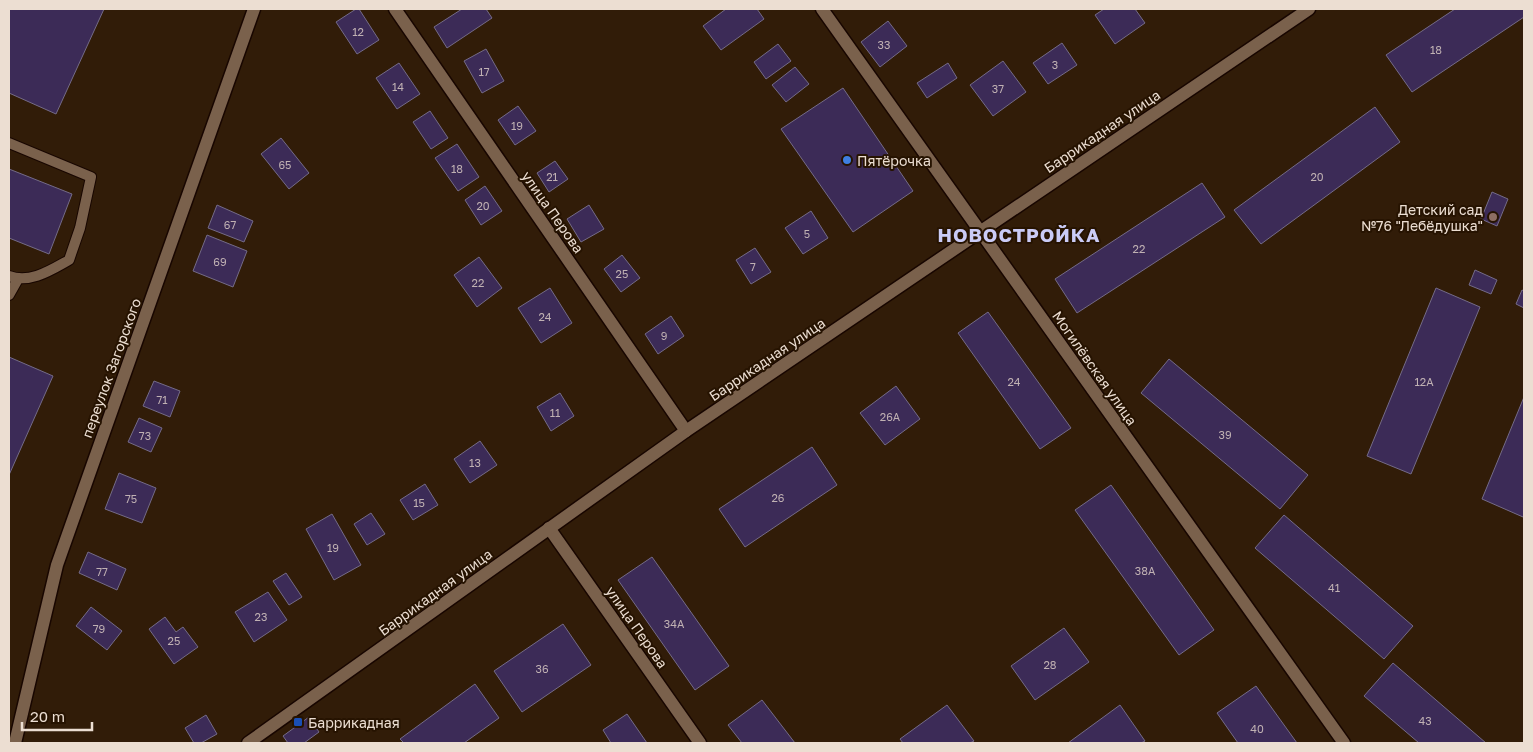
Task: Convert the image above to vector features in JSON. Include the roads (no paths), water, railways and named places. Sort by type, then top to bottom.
[{"type":"street","name":"переулок Загорского","points":[[15,743],[57,565],[254,9]]},
{"type":"street","name":"улица Перова","points":[[395,9],[686,431]]},
{"type":"street","name":"Могилёвская улица","points":[[822,9],[1344,743]]},
{"type":"street","name":"Баррикадная улица","points":[[248,743],[686,431],[1309,9]]},
{"type":"street","name":"улица Перова","points":[[549,528],[700,743]]},
{"type":"lane","points":[[9,143],[92,177],[80,228],[69,260],[42,275],[14,278],[9,295]]},
{"type":"place","name":"Пятёрочка","points":[[847,160]]},
{"type":"place","name":"Детский сад №76 \"Лебёдушка\"","points":[[1493,217]]},
{"type":"place","name":"Баррикадная","points":[[298,722]]},
{"type":"district","name":"НОВОСТРОЙКА","points":[[1019,234]]}]
